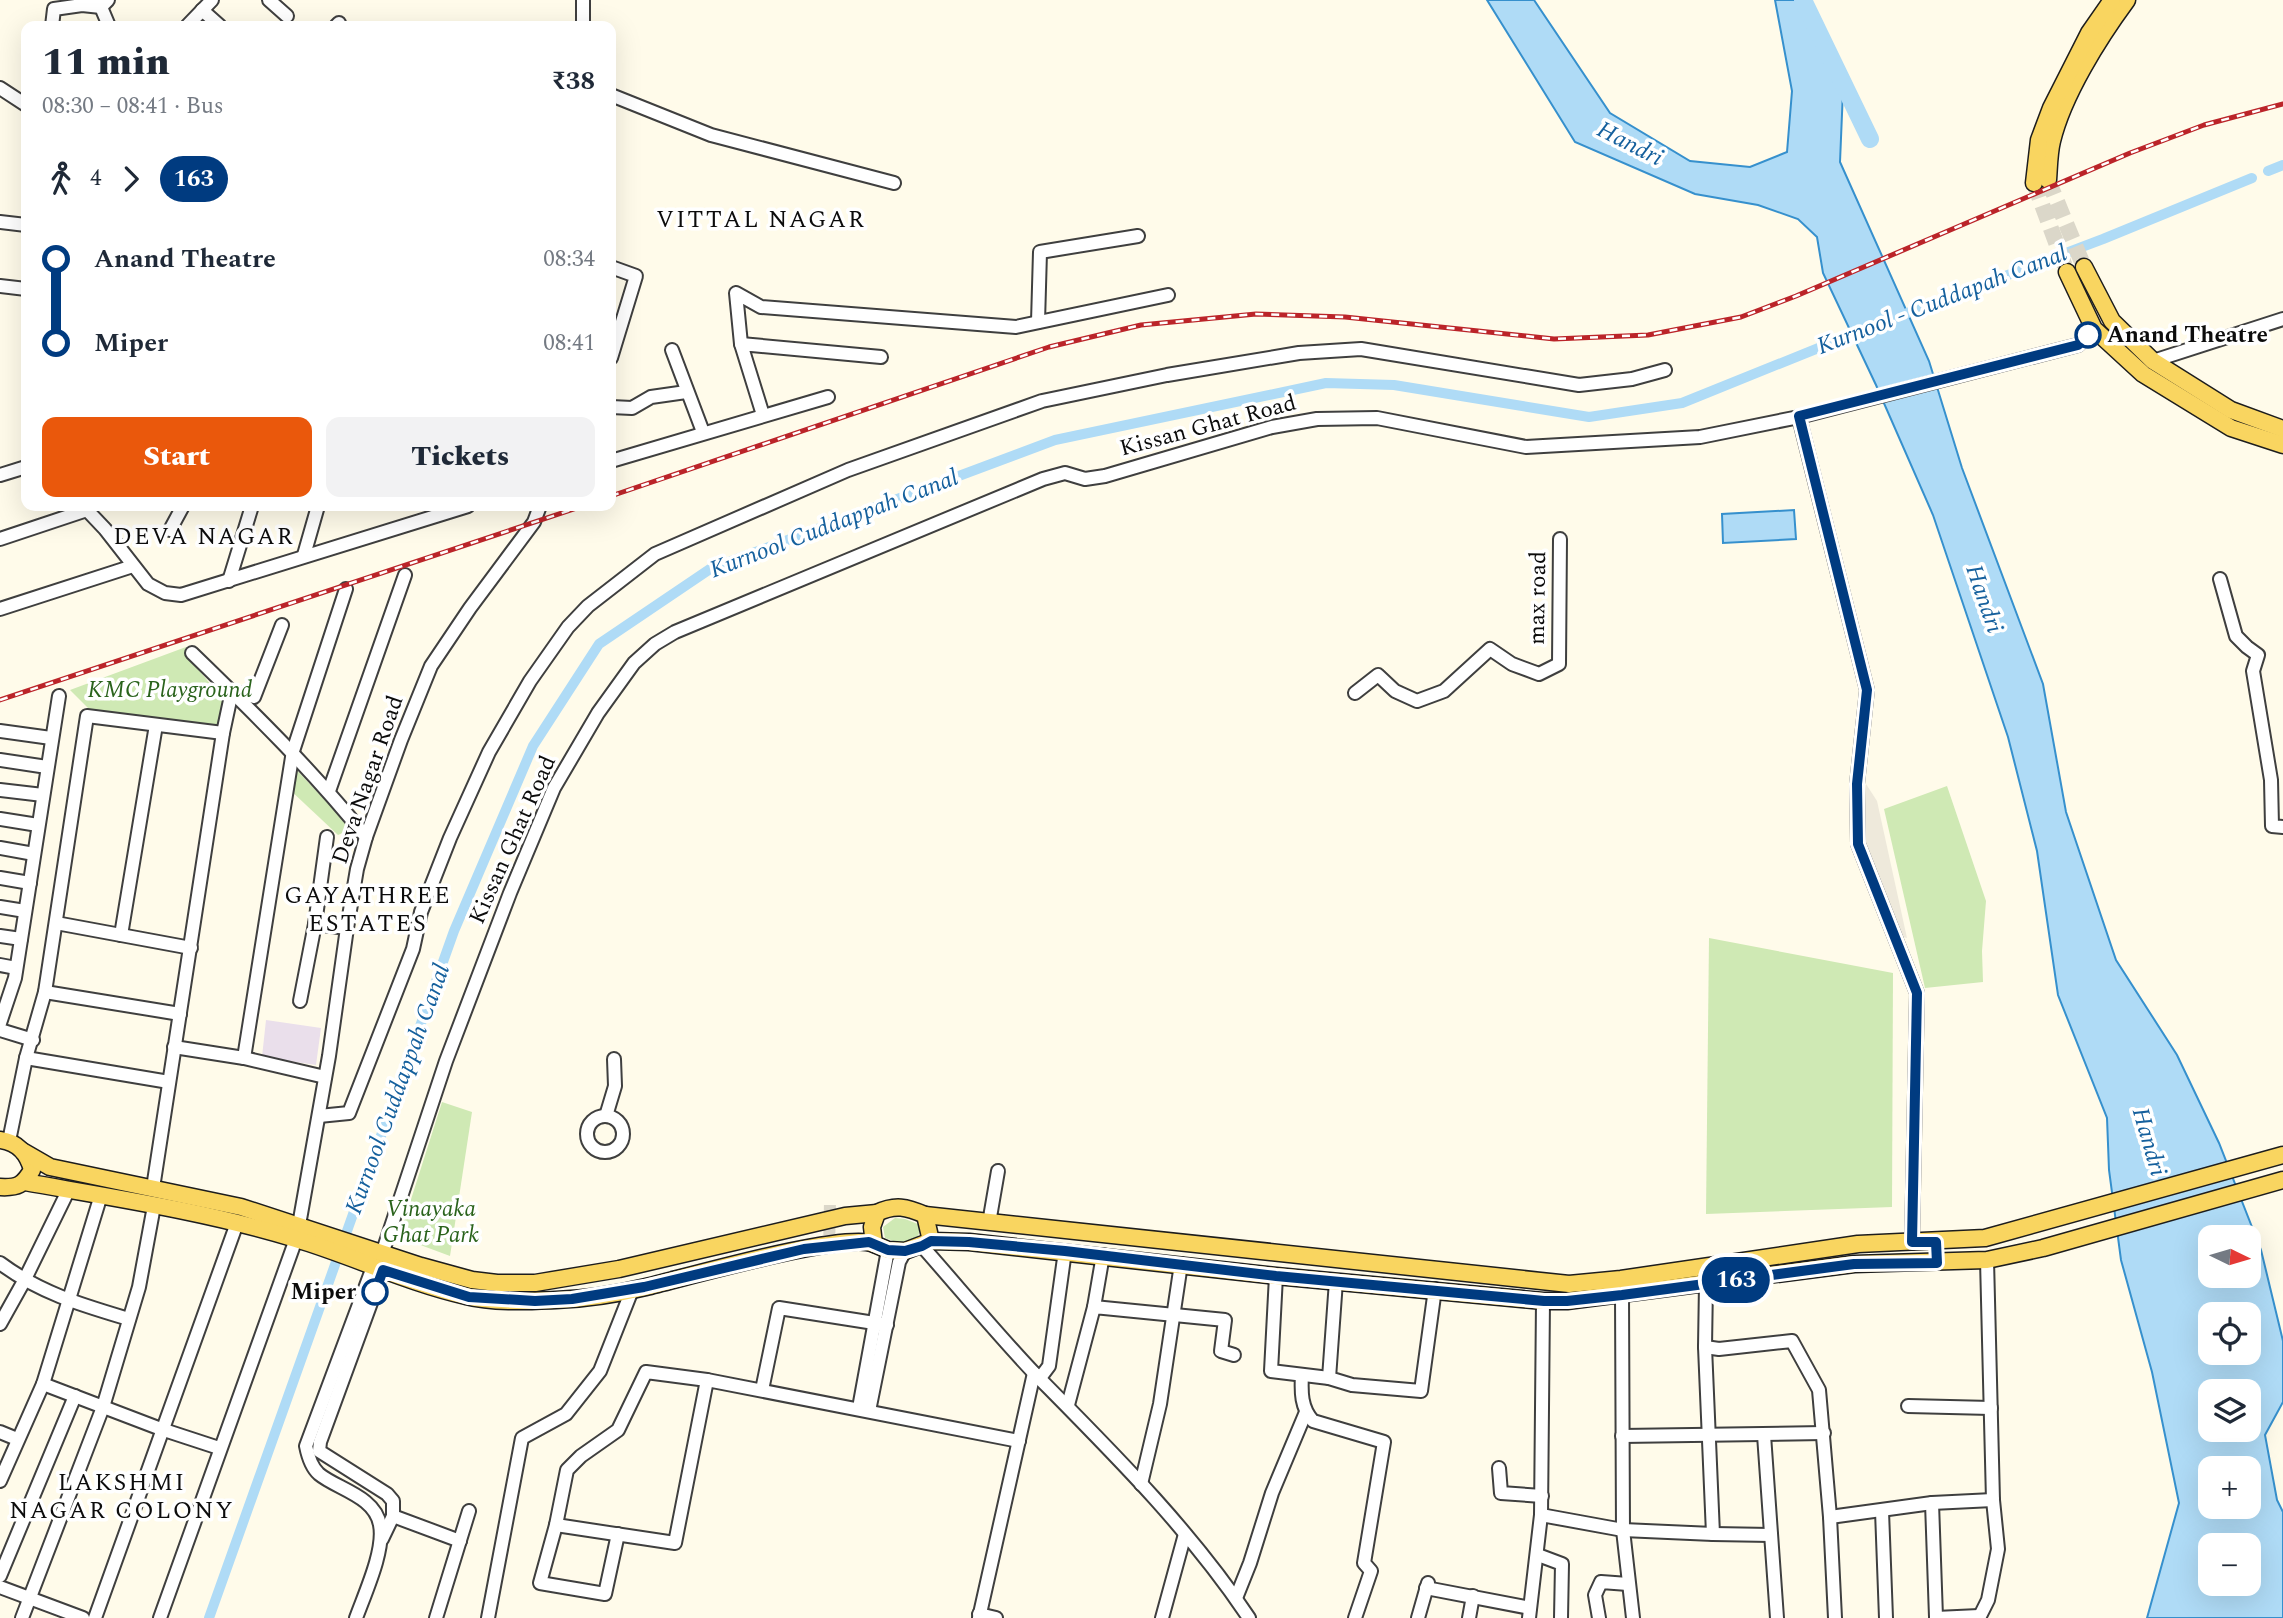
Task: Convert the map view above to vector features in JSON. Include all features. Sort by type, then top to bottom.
[{"type":"main road","points":[[2112,0],[2089,33],[2051,108],[2039,140],[2041,181],[2051,142],[2063,111],[2099,39],[2127,0]]},
{"type":"main road","points":[[2084,267],[2112,321],[2153,360],[2231,410],[2283,429]]},
{"type":"main road","points":[[2067,272],[2094,329],[2143,374],[2231,428],[2283,445]]},
{"type":"main road","points":[[5,1141],[50,1167],[242,1207],[298,1232],[469,1297],[547,1300],[632,1290],[804,1249],[869,1242],[905,1251],[926,1244],[969,1242],[1276,1276],[1567,1301],[1621,1287],[1858,1244],[1985,1238],[2283,1155]]},
{"type":"main road","points":[[0,1187],[19,1187],[26,1182],[32,1170],[24,1152]]},
{"type":"main road","points":[[375,1261],[472,1280],[535,1283],[620,1269],[845,1216],[877,1213],[889,1207],[906,1207],[925,1215],[989,1223],[1554,1283],[1621,1287],[1706,1284],[1854,1264],[1987,1260],[2043,1248],[2283,1180]]},
{"type":"main road","points":[[26,1182],[237,1223],[298,1232]]},
{"type":"main road","points":[[877,1213],[872,1227],[881,1247]]},
{"type":"main road","points":[[925,1215],[926,1244]]},
{"type":"main road","points":[[1936,1242],[1937,1263]]},
{"type":"street","points":[[269,0],[287,16]]},
{"type":"street","points":[[583,0],[583,21]]},
{"type":"street","points":[[54,5],[75,6],[102,2],[108,21]]},
{"type":"street","points":[[192,21],[207,5],[217,21]]},
{"type":"street","points":[[0,88],[21,101]]},
{"type":"street","points":[[616,97],[711,135],[894,183]]},
{"type":"street","points":[[0,222],[21,224]]},
{"type":"street","points":[[1038,323],[1040,252],[1138,236]]},
{"type":"street","points":[[616,269],[636,276],[616,342]]},
{"type":"street","points":[[0,286],[21,288]]},
{"type":"street","points":[[763,415],[741,344],[736,293],[761,307],[1016,327],[1168,295]]},
{"type":"street","points":[[2153,360],[2283,319]]},
{"type":"street","name":"Kissan Ghat Road","points":[[375,1261],[446,1061],[510,892],[554,788],[598,713],[634,663],[654,644],[675,632],[1043,479],[1065,473],[1085,479],[1105,476],[1272,427],[1317,419],[1377,418],[1526,447],[1700,437],[1799,416],[2078,345],[2094,329]]},
{"type":"street","points":[[741,344],[881,357]]},
{"type":"street","points":[[319,1115],[349,1113],[413,950],[421,912],[450,838],[489,752],[530,681],[568,627],[588,606],[655,554],[848,470],[1042,401],[1167,375],[1299,353],[1361,349],[1579,385],[1632,379],[1665,370]]},
{"type":"street","points":[[672,350],[686,393],[703,432]]},
{"type":"street","points":[[616,407],[632,408],[651,397],[686,393]]},
{"type":"street","points":[[616,459],[828,397]]},
{"type":"street","points":[[1799,416],[1867,690],[1857,784],[1858,844],[1917,993],[1912,1242]]},
{"type":"street","points":[[0,475],[21,469]]},
{"type":"street","points":[[0,540],[79,511]]},
{"type":"street","points":[[90,511],[148,584],[165,593],[181,595],[451,511]]},
{"type":"street","points":[[170,530],[180,511]]},
{"type":"street","points":[[229,581],[250,511]]},
{"type":"street","points":[[304,555],[317,511]]},
{"type":"street","name":"Deva Nagar Road","points":[[160,1618],[298,1232],[326,1077],[346,929],[366,837],[431,666],[470,608],[534,523],[538,511]]},
{"type":"street","name":"max road","points":[[1355,693],[1378,675],[1395,691],[1417,701],[1444,691],[1490,649],[1512,664],[1539,674],[1559,664],[1560,539]]},
{"type":"street","points":[[0,608],[134,566]]},
{"type":"street","points":[[329,791],[405,575]]},
{"type":"street","points":[[2220,579],[2236,636],[2258,655],[2253,671],[2271,780],[2272,826],[2283,827]]},
{"type":"street","points":[[244,1058],[293,751],[346,589]]},
{"type":"street","points":[[232,691],[254,697],[282,625]]},
{"type":"street","points":[[192,653],[293,751],[366,837]]},
{"type":"street","points":[[153,1188],[223,733],[232,691]]},
{"type":"street","points":[[0,1023],[16,968],[59,696]]},
{"type":"street","points":[[5,1141],[45,992],[88,716],[223,733]]},
{"type":"street","points":[[121,935],[156,725]]},
{"type":"street","points":[[0,731],[51,738]]},
{"type":"street","points":[[0,760],[47,767]]},
{"type":"street","points":[[0,790],[43,795]]},
{"type":"street","points":[[0,819],[38,825]]},
{"type":"street","points":[[300,1001],[315,924],[327,837]]},
{"type":"street","points":[[0,848],[34,854]]},
{"type":"street","points":[[0,878],[30,883]]},
{"type":"street","points":[[0,907],[25,911]]},
{"type":"street","points":[[55,923],[191,948]]},
{"type":"street","points":[[315,924],[346,929]]},
{"type":"street","points":[[0,936],[21,939]]},
{"type":"street","points":[[0,965],[16,968]]},
{"type":"street","points":[[45,992],[180,1014]]},
{"type":"street","points":[[0,1030],[33,1040]]},
{"type":"street","points":[[174,1047],[244,1058],[326,1077]]},
{"type":"street","points":[[26,1058],[169,1082]]},
{"type":"street","points":[[606,1116],[615,1086],[614,1059]]},
{"type":"street","points":[[989,1223],[998,1171]]},
{"type":"street","points":[[0,1324],[69,1189]]},
{"type":"street","points":[[0,1481],[43,1384],[101,1195]]},
{"type":"street","points":[[22,1618],[103,1407],[139,1287],[154,1206]]},
{"type":"street","points":[[94,1618],[237,1223]]},
{"type":"street","points":[[926,1244],[1037,1375],[1142,1484],[1201,1551],[1249,1618]]},
{"type":"street","points":[[881,1247],[881,1324]]},
{"type":"street","points":[[864,1410],[881,1324],[899,1262],[905,1251]]},
{"type":"street","points":[[996,1618],[979,1616],[1037,1375],[1049,1366],[1065,1251]]},
{"type":"street","points":[[1068,1405],[1094,1307],[1103,1255]]},
{"type":"street","points":[[1932,1503],[1936,1617],[1979,1617],[1988,1600],[1998,1549],[1993,1500],[1987,1260]]},
{"type":"street","points":[[356,1618],[380,1541],[393,1516],[393,1501],[387,1494],[319,1451],[375,1261]]},
{"type":"street","points":[[375,1261],[306,1446],[309,1460],[319,1474],[360,1496],[380,1523],[380,1541]]},
{"type":"street","points":[[0,1263],[24,1281],[70,1301],[129,1319]]},
{"type":"street","points":[[1142,1484],[1160,1404],[1181,1264]]},
{"type":"street","points":[[1276,1276],[1271,1371],[1329,1378],[1352,1385],[1421,1391],[1435,1290]]},
{"type":"street","points":[[1329,1378],[1336,1281]]},
{"type":"street","points":[[1706,1284],[1705,1347],[1713,1534]]},
{"type":"street","points":[[1621,1287],[1623,1530],[1633,1618]]},
{"type":"street","points":[[488,1618],[522,1438],[566,1414],[600,1371],[632,1290]]},
{"type":"street","points":[[1419,1618],[1427,1585],[1529,1613],[1538,1555],[1542,1496],[1544,1301]]},
{"type":"street","points":[[1094,1307],[1225,1320],[1221,1351],[1234,1355]]},
{"type":"street","points":[[762,1390],[779,1308],[881,1324]]},
{"type":"street","points":[[1705,1347],[1719,1349],[1792,1341],[1819,1390],[1835,1618]]},
{"type":"street","points":[[618,1534],[605,1594],[540,1583],[567,1470],[581,1456],[618,1430],[646,1372],[762,1390],[1019,1441]]},
{"type":"street","points":[[1303,1375],[1301,1391],[1306,1412],[1313,1421],[1384,1442],[1364,1563],[1371,1571],[1355,1618]]},
{"type":"street","points":[[556,1525],[675,1543],[707,1380]]},
{"type":"street","points":[[43,1384],[219,1448]]},
{"type":"street","points":[[0,1576],[75,1396]]},
{"type":"street","points":[[1908,1406],[1991,1408]]},
{"type":"street","points":[[1236,1598],[1272,1493],[1306,1412]]},
{"type":"street","points":[[0,1432],[17,1439]]},
{"type":"street","points":[[1622,1436],[1824,1433]]},
{"type":"street","points":[[1764,1435],[1777,1618]]},
{"type":"street","points":[[1499,1468],[1501,1493],[1542,1496]]},
{"type":"street","points":[[1830,1517],[1932,1503],[1993,1500]]},
{"type":"street","points":[[436,1618],[469,1511]]},
{"type":"street","points":[[1882,1511],[1886,1618]]},
{"type":"street","points":[[1541,1515],[1623,1530],[1771,1535]]},
{"type":"street","points":[[393,1516],[460,1541]]},
{"type":"street","points":[[1162,1618],[1185,1534]]},
{"type":"street","points":[[1538,1555],[1562,1564],[1561,1618]]},
{"type":"street","points":[[1599,1618],[1595,1594],[1601,1582],[1628,1584]]},
{"type":"street","points":[[0,1587],[62,1614],[83,1618]]},
{"type":"street","points":[[1469,1618],[1473,1596]]},
{"type":"shaded area","points":[[1866,784],[1877,801],[1907,938],[1903,937],[1866,846]]},
{"type":"shaded area","points":[[266,1020],[321,1028],[316,1065],[262,1057]]},
{"type":"green space","name":"KMC Playground","points":[[186,647],[190,659],[224,701],[217,730],[95,715],[70,690]]},
{"type":"green space","points":[[292,765],[352,829],[338,835],[288,788]]},
{"type":"green space","points":[[1947,786],[1986,901],[1982,951],[1983,982],[1925,988],[1884,809]]},
{"type":"green space","points":[[1709,938],[1893,973],[1892,1207],[1706,1214]]},
{"type":"green space","name":"Vinayaka Ghat Park","points":[[442,1102],[472,1112],[450,1256],[399,1237]]},
{"type":"green space","points":[[895,1218],[918,1224],[918,1236],[902,1244],[885,1238],[883,1227]]},
{"type":"water","name":"Handri","points":[[1487,0],[1534,0],[1610,113],[1690,161],[1750,167],[1787,152],[1792,91],[1775,0],[1807,0],[1843,90],[1840,162],[1929,361],[1962,468],[2043,684],[2066,812],[2116,960],[2177,1055],[2219,1143],[2251,1225],[2198,1225],[2198,1288],[2261,1288],[2261,1250],[2283,1341],[2283,1402],[2265,1435],[2277,1500],[2283,1512],[2283,1618],[2147,1618],[2179,1503],[2152,1372],[2121,1260],[2109,1170],[2107,1118],[2058,995],[2037,851],[2008,737],[1933,515],[1823,273],[1817,237],[1798,219],[1758,205],[1695,194],[1575,142]]},
{"type":"water","points":[[1794,510],[1796,539],[1723,543],[1722,514]]},
{"type":"waterway","points":[[1803,0],[1870,139]]},
{"type":"waterway","points":[[2268,171],[2283,165]]},
{"type":"waterway","name":"Kurnool - Cuddapah Canal","points":[[1897,317],[2103,239],[2252,178]]},
{"type":"waterway","name":"Kurnool Cuddappah Canal","points":[[209,1618],[454,931],[533,746],[599,644],[710,569],[1055,440],[1326,383],[1394,385],[1589,417],[1682,403],[1863,330]]},
{"type":"tunnel","points":[[2048,180],[2084,267]]},
{"type":"tunnel","points":[[2034,183],[2067,272]]},
{"type":"tunnel","points":[[829,1253],[830,1201]]},
{"type":"railway","points":[[616,494],[1049,347],[1141,325],[1256,314],[1345,317],[1554,339],[1648,335],[1741,317],[2130,153],[2204,125],[2283,104]]},
{"type":"railway","points":[[0,700],[568,511]]},
{"type":"bus line","name":"163","points":[[375,1292],[383,1270],[469,1297],[535,1301],[572,1299],[644,1287],[804,1249],[869,1242],[888,1250],[905,1251],[931,1241],[993,1244],[1276,1276],[1544,1301],[1622,1295],[1854,1264],[1937,1263],[1936,1242],[1912,1242],[1917,993],[1858,844],[1857,784],[1867,690],[1799,416],[2078,345],[2088,335]]},
{"type":"place","name":"Anand Theatre","points":[[2088,335]]},
{"type":"place","name":"Miper","points":[[375,1292]]},
{"type":"district","name":"VITTAL NAGAR","points":[[761,220]]},
{"type":"district","name":"DEVA NAGAR","points":[[204,537]]},
{"type":"district","name":"GAYATHREE ESTATES","points":[[368,910]]},
{"type":"district","name":"LAKSHMI NAGAR COLONY","points":[[122,1497]]}]
